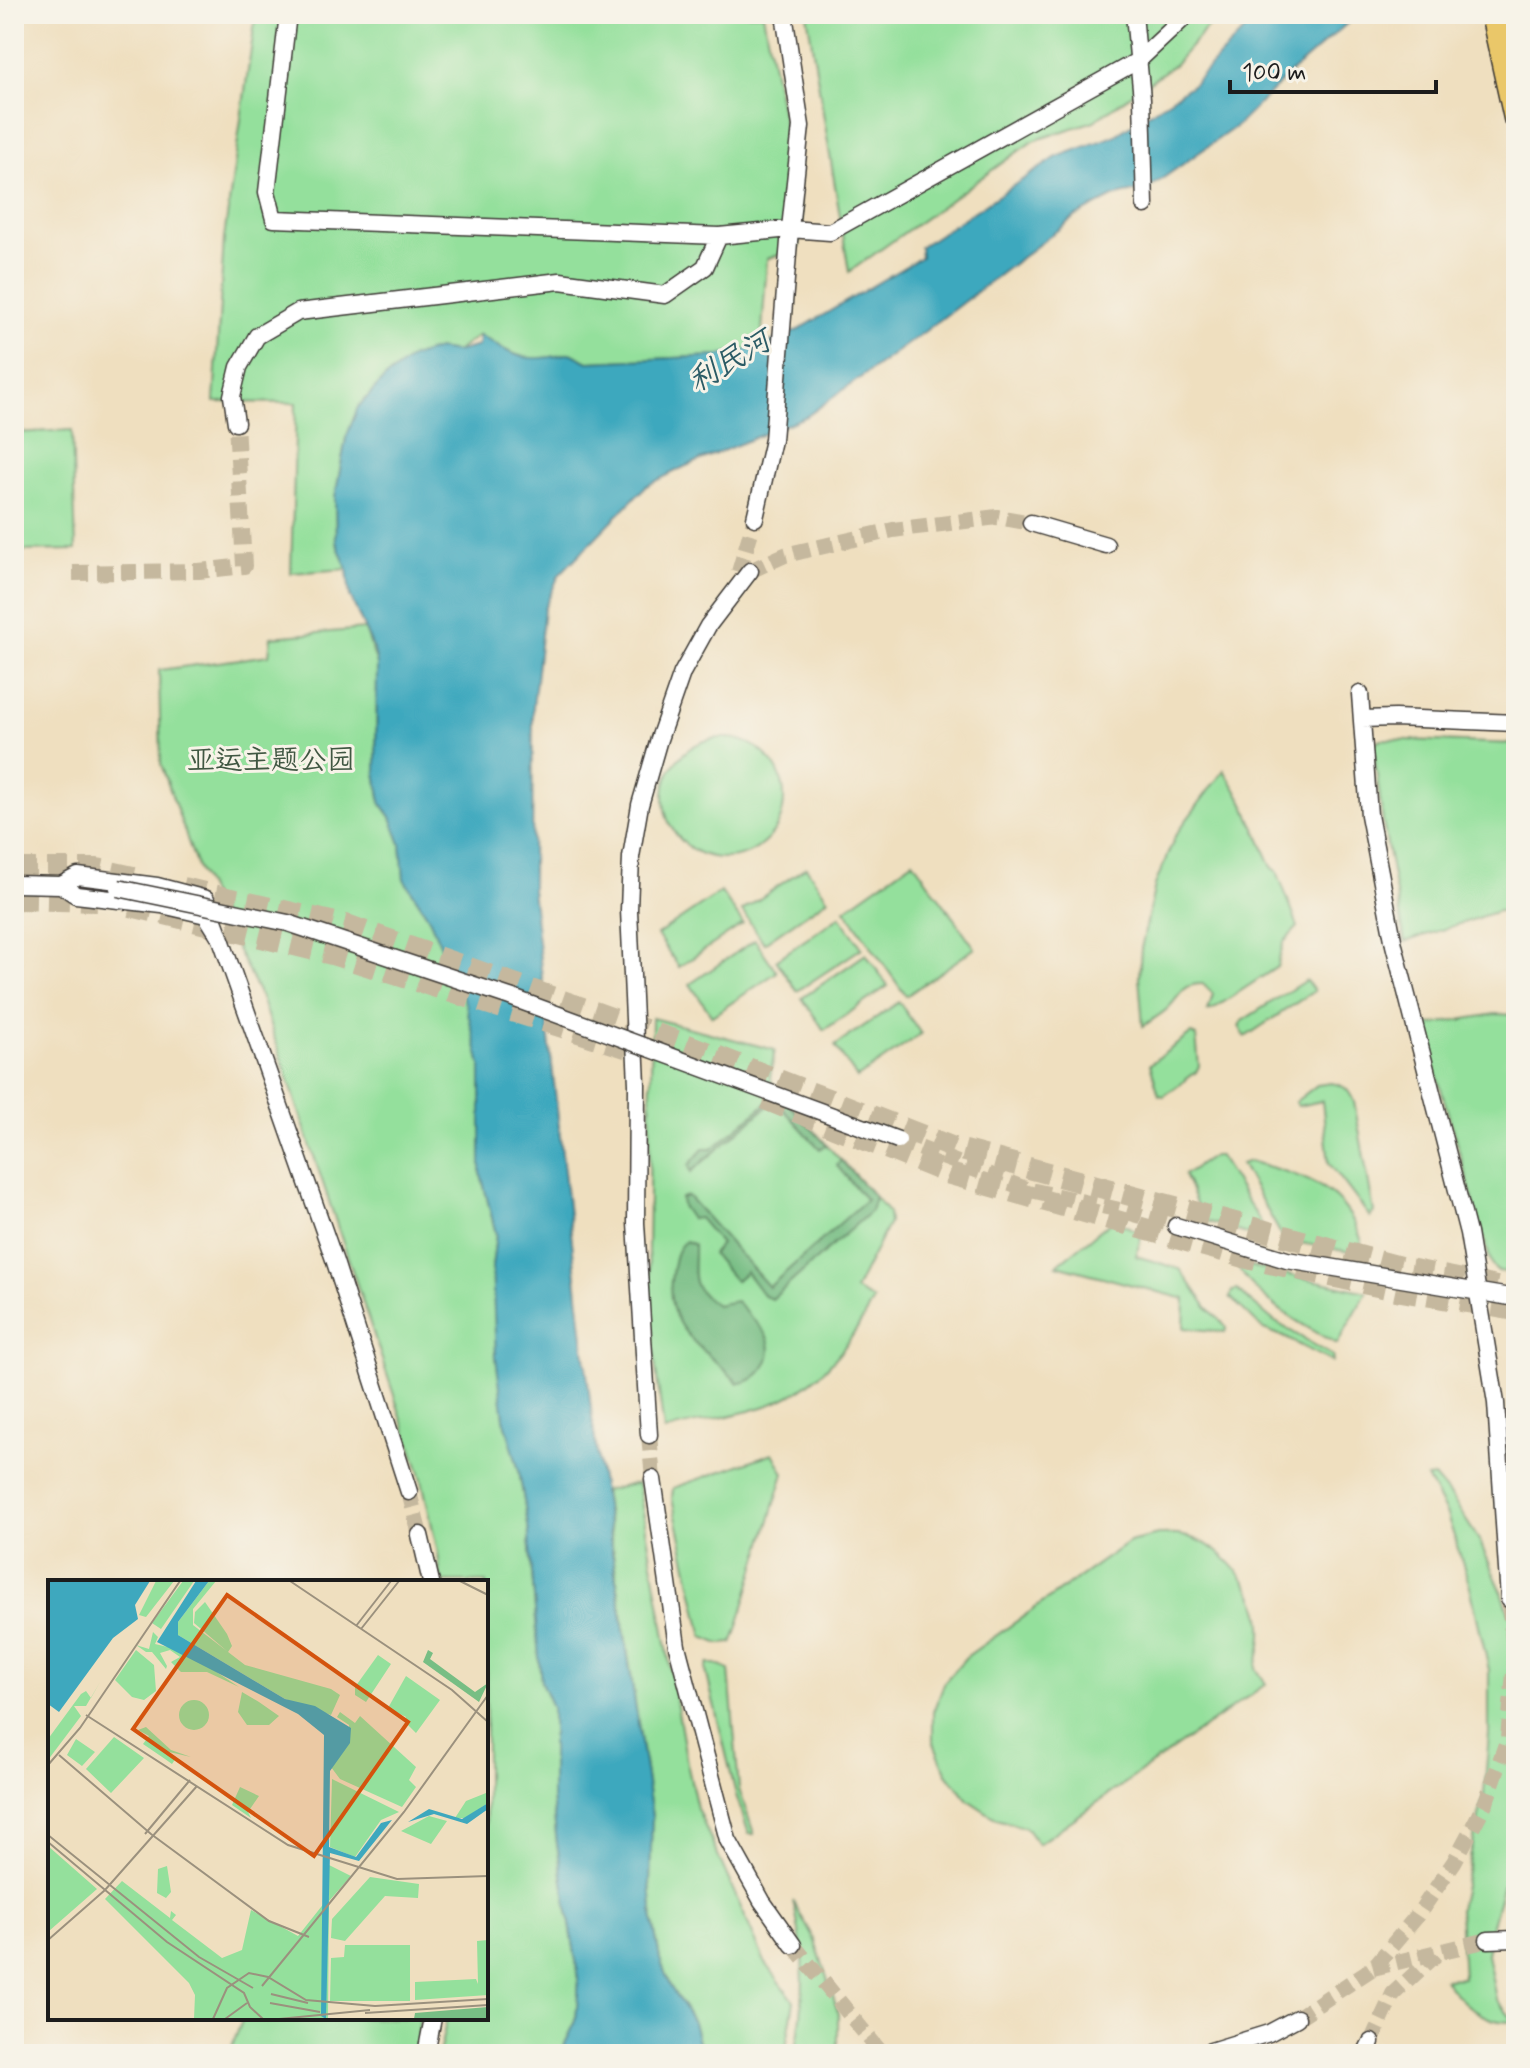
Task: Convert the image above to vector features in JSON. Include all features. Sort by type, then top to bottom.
[{"type":"main road","points":[[1493,14],[1516,118]]},
{"type":"street","points":[[288,14],[267,192],[274,219],[719,236],[790,229],[830,232],[1139,60],[1188,14]]},
{"type":"street","points":[[755,518],[773,440],[801,126],[784,14]]},
{"type":"street","points":[[1134,14],[1142,99],[1145,205]]},
{"type":"street","points":[[236,423],[232,396],[239,367],[257,336],[298,312],[560,281],[665,295],[705,267],[719,236]]},
{"type":"street","points":[[1031,523],[1106,545]]},
{"type":"street","points":[[649,1435],[636,1223],[637,1084],[629,910],[631,857],[648,778],[682,673],[708,626],[742,576]]},
{"type":"street","points":[[1360,694],[1369,815],[1381,879],[1394,945],[1468,1233],[1496,1403],[1503,1472],[1509,1599]]},
{"type":"street","points":[[1362,719],[1516,723]]},
{"type":"street","points":[[14,884],[61,885],[76,895],[162,905],[206,915],[221,939],[335,1262],[409,1492]]},
{"type":"street","points":[[118,888],[288,923],[510,997],[898,1140]]},
{"type":"street","points":[[1176,1226],[1287,1260],[1516,1298]]},
{"type":"street","points":[[653,1479],[677,1646],[728,1840],[762,1901],[793,1945]]},
{"type":"street","points":[[420,1535],[431,1580]]},
{"type":"street","points":[[1488,1940],[1516,1939]]},
{"type":"street","points":[[1201,2054],[1269,2033],[1297,2018]]},
{"type":"street","points":[[426,2054],[433,2020]]},
{"type":"green space","points":[[256,14],[763,14],[802,219],[799,248],[767,259],[761,346],[716,356],[588,362],[571,353],[543,358],[522,357],[479,335],[456,352],[438,349],[346,438],[335,498],[336,541],[347,569],[291,573],[296,403],[214,402],[224,238]]},
{"type":"green space","points":[[807,14],[1219,14],[1175,64],[1094,121],[1033,141],[849,272]]},
{"type":"green space","points":[[72,430],[76,550],[16,551],[14,594],[14,433]]},
{"type":"green space","name":"亚运主题公园","points":[[365,629],[377,665],[376,772],[381,803],[391,817],[401,844],[404,879],[428,916],[466,1003],[481,1065],[481,1174],[496,1234],[492,1267],[504,1418],[519,1471],[528,1525],[541,1682],[552,1707],[552,1797],[557,1844],[579,1979],[576,2021],[560,2054],[439,2054],[447,2020],[488,2020],[488,1580],[441,1580],[421,1476],[261,998],[197,867],[161,764],[159,670],[269,655],[271,637]]},
{"type":"green space","points":[[724,738],[747,742],[767,755],[780,775],[784,798],[780,821],[767,841],[747,854],[724,858],[701,854],[681,841],[668,821],[664,798],[668,775],[681,755],[701,742]]},
{"type":"green space","points":[[1380,739],[1516,744],[1516,911],[1498,911],[1405,942],[1383,823],[1373,745]]},
{"type":"green space","points":[[1224,770],[1243,801],[1272,867],[1277,871],[1298,927],[1284,942],[1277,967],[1213,1009],[1208,1011],[1213,994],[1203,984],[1196,984],[1185,989],[1166,1010],[1143,1026],[1139,977],[1141,949],[1155,885],[1176,834]]},
{"type":"green space","points":[[913,861],[975,948],[906,996],[845,909]]},
{"type":"green space","points":[[806,867],[828,899],[764,943],[742,911]]},
{"type":"green space","points":[[721,892],[743,924],[679,967],[657,935]]},
{"type":"green space","points":[[840,916],[862,948],[797,991],[776,960]]},
{"type":"green space","points":[[755,940],[777,972],[712,1016],[690,984]]},
{"type":"green space","points":[[866,954],[888,986],[824,1030],[802,998]]},
{"type":"green space","points":[[1306,980],[1314,991],[1245,1037],[1239,1026],[1242,1021]]},
{"type":"green space","points":[[899,1002],[921,1034],[857,1078],[835,1046]]},
{"type":"green space","points":[[1495,1014],[1516,1015],[1516,1273],[1497,1271],[1492,1266],[1423,1026]]},
{"type":"green space","points":[[652,1018],[775,1050],[770,1077],[775,1089],[883,1206],[889,1223],[855,1290],[873,1300],[842,1350],[816,1377],[801,1389],[766,1406],[664,1431],[655,1362],[648,1251]]},
{"type":"green space","points":[[1191,1034],[1196,1036],[1199,1066],[1196,1072],[1164,1096],[1159,1095],[1150,1064]]},
{"type":"green space","points":[[1331,1083],[1346,1089],[1354,1102],[1374,1212],[1370,1217],[1329,1163],[1322,1101],[1297,1106],[1295,1102],[1317,1085]]},
{"type":"green space","points":[[779,1093],[827,1145],[820,1149],[775,1100],[691,1172],[689,1165],[703,1149],[712,1149]]},
{"type":"green space","points":[[1213,1156],[1219,1156],[1258,1218],[1263,1228],[1258,1238],[1203,1220],[1184,1175]]},
{"type":"green space","points":[[841,1160],[875,1197],[871,1211],[772,1299],[764,1296],[746,1272],[735,1281],[712,1254],[721,1244],[699,1218],[691,1219],[682,1206],[681,1198],[688,1196],[769,1287],[866,1200],[837,1166]]},
{"type":"green space","points":[[1249,1161],[1303,1178],[1332,1195],[1354,1222],[1362,1242],[1356,1253],[1284,1240],[1241,1164]]},
{"type":"green space","points":[[1113,1220],[1142,1233],[1136,1256],[1180,1269],[1207,1307],[1227,1327],[1225,1332],[1184,1328],[1185,1299],[1057,1265]]},
{"type":"green space","points":[[686,1241],[694,1245],[693,1272],[700,1291],[716,1305],[736,1301],[766,1335],[770,1351],[768,1359],[760,1373],[746,1382],[738,1383],[700,1348],[680,1324],[673,1310],[670,1293],[673,1264],[677,1251]]},
{"type":"green space","points":[[1240,1264],[1367,1292],[1337,1344],[1270,1302],[1238,1268]]},
{"type":"green space","points":[[1237,1290],[1274,1321],[1333,1356],[1332,1362],[1263,1329],[1230,1297],[1232,1291]]},
{"type":"green space","points":[[773,1453],[784,1473],[735,1636],[732,1643],[720,1644],[703,1637],[672,1499],[673,1488]]},
{"type":"green space","points":[[1434,1477],[1479,1540],[1516,1632],[1516,1836],[1487,1954],[1496,1999],[1514,2021],[1493,2020],[1474,2010],[1457,1996],[1444,1979],[1463,1978],[1459,1909],[1484,1793],[1489,1734],[1489,1670],[1470,1586],[1447,1515],[1427,1478]]},
{"type":"green space","points":[[638,1483],[697,1808],[765,1962],[794,2001],[785,2054],[701,2054],[693,2022],[670,1986],[660,1959],[650,1882],[652,1816],[604,1491]]},
{"type":"green space","points":[[1158,1535],[1180,1535],[1207,1545],[1229,1562],[1246,1583],[1262,1621],[1256,1668],[1266,1684],[1038,1844],[1026,1828],[997,1819],[968,1800],[947,1774],[933,1741],[933,1712],[945,1681],[966,1657],[1129,1542]]},
{"type":"green space","points":[[708,1664],[729,1670],[739,1789],[754,1834],[749,1834],[736,1795],[706,1671]]},
{"type":"green space","points":[[793,1901],[815,1941],[838,2012],[838,2054],[795,2054],[803,1978]]},
{"type":"green space","points":[[242,2020],[420,2020],[416,2054],[229,2054]]},
{"type":"water","name":"利民河","points":[[1260,14],[1358,14],[1290,73],[1238,125],[1149,188],[1113,197],[1076,216],[807,416],[646,486],[559,575],[544,609],[533,707],[532,889],[593,1426],[652,1816],[650,1882],[653,1922],[660,1959],[670,1986],[693,2022],[701,2054],[560,2054],[576,2021],[579,1979],[557,1844],[552,1797],[552,1707],[541,1682],[528,1525],[519,1471],[504,1418],[496,1358],[492,1267],[496,1234],[481,1174],[481,1065],[466,1005],[428,916],[404,879],[401,844],[391,817],[381,803],[376,772],[377,665],[374,650],[350,596],[347,569],[336,541],[335,497],[346,438],[358,407],[385,378],[412,357],[438,349],[456,352],[478,346],[479,335],[523,357],[543,358],[571,353],[588,362],[716,356],[761,346],[798,330],[921,257],[920,247],[1057,157],[1114,136],[1192,85]]},
{"type":"tunnel","points":[[73,573],[199,571],[244,566],[236,423]]},
{"type":"tunnel","points":[[750,571],[785,555],[893,530],[997,517],[1031,523]]},
{"type":"tunnel","points":[[739,572],[755,518]]},
{"type":"tunnel","points":[[14,869],[97,869],[142,879]]},
{"type":"tunnel","points":[[61,885],[118,888]]},
{"type":"tunnel","points":[[183,888],[349,926],[685,1044],[954,1148],[1404,1268],[1516,1291]]},
{"type":"tunnel","points":[[14,899],[97,901]]},
{"type":"tunnel","points":[[131,906],[332,954],[632,1049]]},
{"type":"tunnel","points":[[765,1099],[950,1174],[1251,1259],[1401,1291],[1516,1310]]},
{"type":"tunnel","points":[[898,1140],[1026,1189],[1176,1226]]},
{"type":"tunnel","points":[[649,1435],[653,1479]]},
{"type":"tunnel","points":[[409,1492],[420,1535]]},
{"type":"tunnel","points":[[1297,2018],[1373,1968],[1417,1916],[1454,1862],[1486,1802],[1508,1738],[1515,1662],[1509,1599]]},
{"type":"tunnel","points":[[1373,1968],[1488,1940]]},
{"type":"tunnel","points":[[793,1945],[882,2054]]},
{"type":"tunnel","points":[[1371,2042],[1393,1994],[1441,1950]]}]
